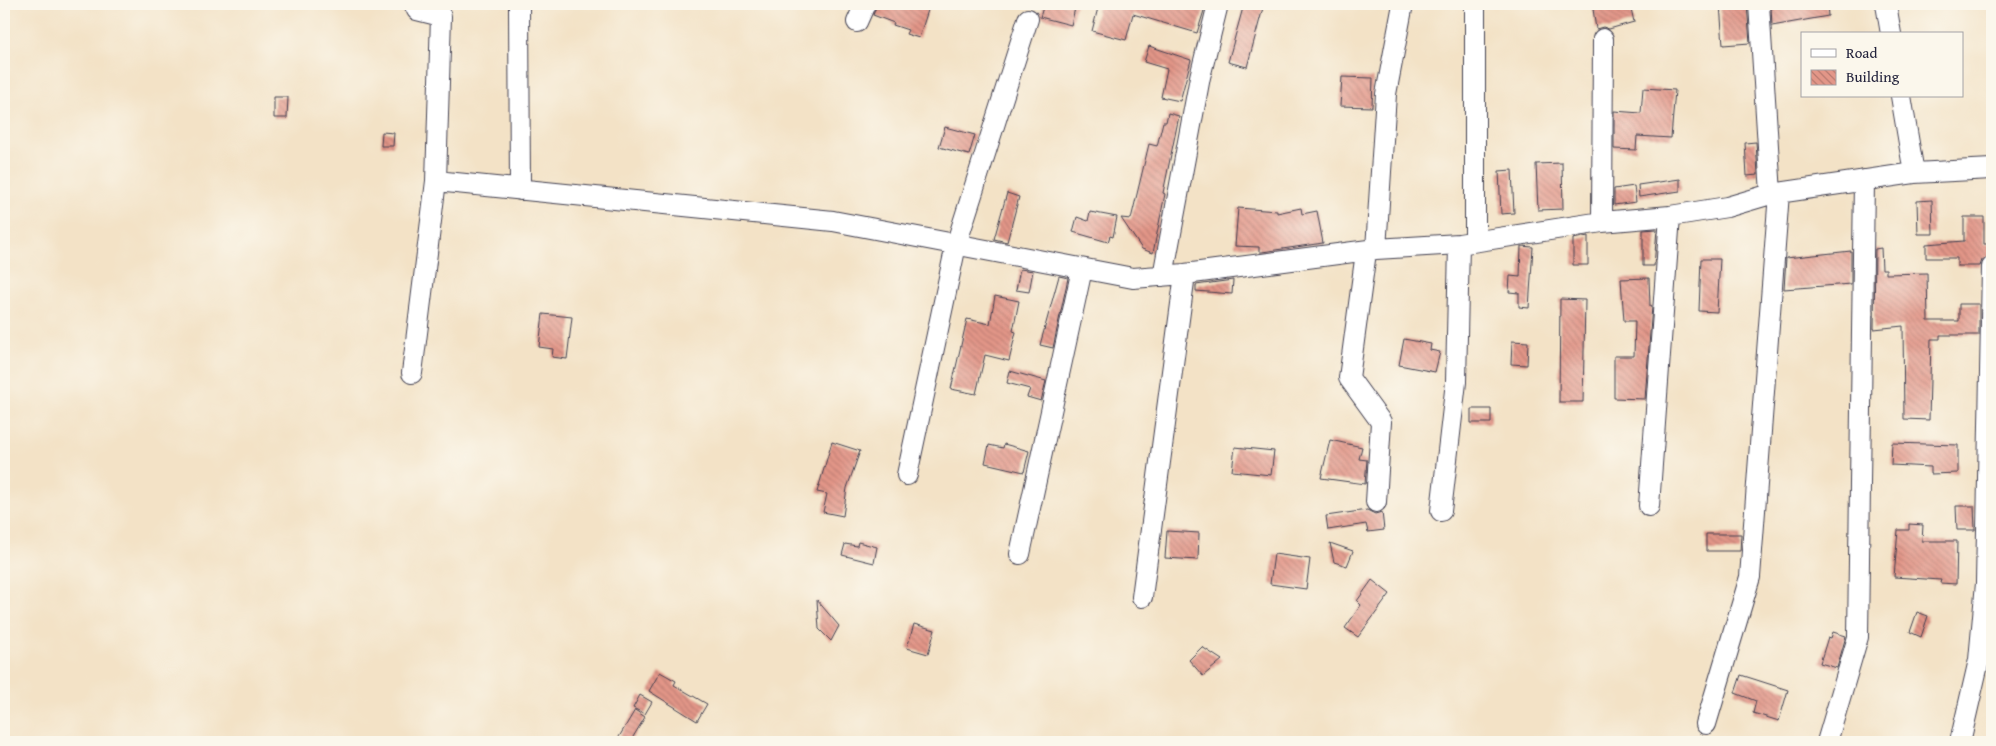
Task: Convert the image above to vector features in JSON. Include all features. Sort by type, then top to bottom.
[{"type":"street","points":[[412,373],[436,181],[442,16],[417,10],[414,4]]},
{"type":"street","points":[[519,4],[520,190]]},
{"type":"street","points":[[857,22],[864,4]]},
{"type":"street","points":[[1163,276],[1200,77],[1218,4]]},
{"type":"street","points":[[1376,502],[1381,422],[1349,378],[1371,250],[1386,94],[1403,4]]},
{"type":"street","points":[[1441,511],[1456,382],[1467,243],[1475,4]]},
{"type":"street","points":[[1706,724],[1750,577],[1775,193],[1758,4]]},
{"type":"street","points":[[1886,4],[1891,32]]},
{"type":"street","points":[[907,475],[956,245],[1028,19]]},
{"type":"street","points":[[1602,222],[1603,39]]},
{"type":"street","points":[[1901,98],[1914,173]]},
{"type":"street","points":[[436,181],[833,221],[1133,278],[1185,274],[1371,250],[1467,243],[1602,222],[1670,216],[1727,207],[1775,193],[1864,180],[1914,173],[1992,169]]},
{"type":"street","points":[[1827,742],[1858,637],[1864,180]]},
{"type":"street","points":[[1649,506],[1670,216]]},
{"type":"street","points":[[1960,742],[1979,660],[1986,583],[1992,267]]},
{"type":"street","points":[[1020,554],[1082,269]]},
{"type":"street","points":[[1142,597],[1185,274]]},
{"type":"building","points":[[877,4],[930,4],[919,38],[906,34],[908,30],[893,25],[894,23],[873,15]]},
{"type":"building","points":[[1044,4],[1076,4],[1071,25],[1040,17]]},
{"type":"building","points":[[1099,4],[1206,4],[1197,33],[1133,14],[1126,40],[1092,31]]},
{"type":"building","points":[[1244,4],[1264,4],[1247,67],[1228,62]]},
{"type":"building","points":[[1614,4],[1630,4],[1634,22],[1609,29],[1603,27],[1596,29],[1593,9]]},
{"type":"building","points":[[1720,4],[1747,4],[1750,43],[1723,45]]},
{"type":"building","points":[[1827,4],[1828,16],[1772,26],[1771,6]]},
{"type":"building","points":[[1149,46],[1191,60],[1180,101],[1161,97],[1167,69],[1144,62]]},
{"type":"building","points":[[1342,77],[1373,78],[1372,107],[1340,106]]},
{"type":"building","points":[[1643,88],[1675,90],[1671,138],[1637,136],[1636,150],[1614,149],[1614,111],[1641,113]]},
{"type":"building","points":[[274,97],[288,97],[287,118],[274,118]]},
{"type":"building","points":[[1168,113],[1179,116],[1153,253],[1142,249],[1121,218],[1131,219],[1149,144],[1157,146],[1163,122],[1166,122]]},
{"type":"building","points":[[945,127],[975,135],[969,155],[939,147]]},
{"type":"building","points":[[382,132],[394,133],[393,146],[381,146]]},
{"type":"building","points":[[1756,142],[1758,175],[1747,176],[1745,143]]},
{"type":"building","points":[[1562,163],[1563,209],[1538,210],[1536,164]]},
{"type":"building","points":[[1512,170],[1514,213],[1501,214],[1499,171]]},
{"type":"building","points":[[1680,179],[1680,191],[1639,197],[1638,185]]},
{"type":"building","points":[[1634,186],[1636,202],[1614,205],[1614,189]]},
{"type":"building","points":[[1007,193],[1019,197],[1007,242],[994,239]]},
{"type":"building","points":[[1932,200],[1933,234],[1918,234],[1917,201]]},
{"type":"building","points":[[1238,208],[1277,211],[1277,213],[1301,208],[1302,214],[1317,211],[1323,243],[1262,252],[1259,252],[1259,247],[1235,246]]},
{"type":"building","points":[[1090,212],[1117,217],[1113,237],[1110,236],[1108,242],[1073,232],[1077,217],[1088,221]]},
{"type":"building","points":[[1964,217],[1984,217],[1984,244],[1990,244],[1990,256],[1982,260],[1980,266],[1957,266],[1957,258],[1926,258],[1926,244],[1964,241]]},
{"type":"building","points":[[1657,229],[1654,266],[1643,266],[1643,230]]},
{"type":"building","points":[[1588,236],[1588,265],[1573,265],[1573,239]]},
{"type":"building","points":[[1521,246],[1533,247],[1529,308],[1519,307],[1519,293],[1509,292],[1510,276],[1520,277]]},
{"type":"building","points":[[1881,248],[1882,269],[1886,269],[1886,274],[1927,273],[1928,321],[1959,321],[1959,304],[1979,304],[1979,335],[1940,335],[1940,339],[1931,339],[1929,420],[1904,419],[1903,326],[1874,329],[1875,249]]},
{"type":"building","points":[[1851,251],[1851,284],[1784,289],[1786,258]]},
{"type":"building","points":[[1701,259],[1720,259],[1717,312],[1699,311]]},
{"type":"building","points":[[1020,269],[1033,271],[1029,292],[1016,290]]},
{"type":"building","points":[[1059,276],[1068,278],[1053,348],[1040,345]]},
{"type":"building","points":[[1649,278],[1650,306],[1652,306],[1645,399],[1614,398],[1614,356],[1634,356],[1635,321],[1624,321],[1621,279]]},
{"type":"building","points":[[1233,280],[1232,294],[1196,291],[1196,285]]},
{"type":"building","points":[[995,296],[1019,301],[1013,331],[1016,332],[1009,361],[985,355],[976,394],[951,389],[967,319],[990,324]]},
{"type":"building","points":[[1560,299],[1585,300],[1583,402],[1559,402]]},
{"type":"building","points":[[543,314],[572,317],[567,359],[552,357],[553,349],[539,347]]},
{"type":"building","points":[[1404,339],[1431,344],[1430,350],[1440,352],[1435,372],[1399,365]]},
{"type":"building","points":[[1512,341],[1528,342],[1527,365],[1511,364]]},
{"type":"building","points":[[1010,371],[1046,381],[1041,401],[1027,397],[1030,389],[1007,383]]},
{"type":"building","points":[[1471,409],[1491,409],[1491,423],[1471,423]]},
{"type":"building","points":[[1330,440],[1362,447],[1359,459],[1367,460],[1365,484],[1321,478]]},
{"type":"building","points":[[832,442],[860,451],[847,488],[843,516],[823,512],[827,494],[817,492]]},
{"type":"building","points":[[1892,443],[1958,445],[1958,473],[1931,474],[1931,467],[1891,465]]},
{"type":"building","points":[[1004,444],[1029,451],[1024,472],[985,463],[989,445],[1003,448]]},
{"type":"building","points":[[1235,447],[1274,451],[1271,475],[1232,471]]},
{"type":"building","points":[[1956,506],[1974,506],[1975,530],[1957,530]]},
{"type":"building","points":[[1367,510],[1375,514],[1382,512],[1384,530],[1368,532],[1366,524],[1328,530],[1326,516]]},
{"type":"building","points":[[1909,524],[1923,525],[1922,541],[1957,541],[1956,584],[1940,583],[1941,580],[1894,577],[1898,530],[1909,530]]},
{"type":"building","points":[[1167,531],[1199,533],[1198,560],[1165,558]]},
{"type":"building","points":[[1706,534],[1741,534],[1740,551],[1706,551]]},
{"type":"building","points":[[858,542],[877,547],[874,563],[842,555],[845,544],[857,546]]},
{"type":"building","points":[[1330,543],[1353,551],[1347,566],[1334,562]]},
{"type":"building","points":[[1274,554],[1310,559],[1306,589],[1270,584]]},
{"type":"building","points":[[1372,580],[1390,594],[1358,637],[1345,628],[1361,605],[1357,601]]},
{"type":"building","points":[[817,600],[839,626],[831,641],[819,629]]},
{"type":"building","points":[[1917,612],[1928,616],[1921,637],[1910,632]]},
{"type":"building","points":[[914,624],[935,630],[928,654],[907,648]]},
{"type":"building","points":[[1833,632],[1846,636],[1837,668],[1820,663],[1828,637],[1831,638]]},
{"type":"building","points":[[1202,647],[1222,660],[1203,676],[1189,660]]},
{"type":"building","points":[[660,672],[676,681],[674,685],[707,704],[697,721],[649,691]]},
{"type":"building","points":[[1741,675],[1788,690],[1779,721],[1753,713],[1756,701],[1735,693]]},
{"type":"building","points":[[640,695],[652,702],[645,714],[633,708]]},
{"type":"building","points":[[635,710],[645,717],[630,742],[616,742]]}]
